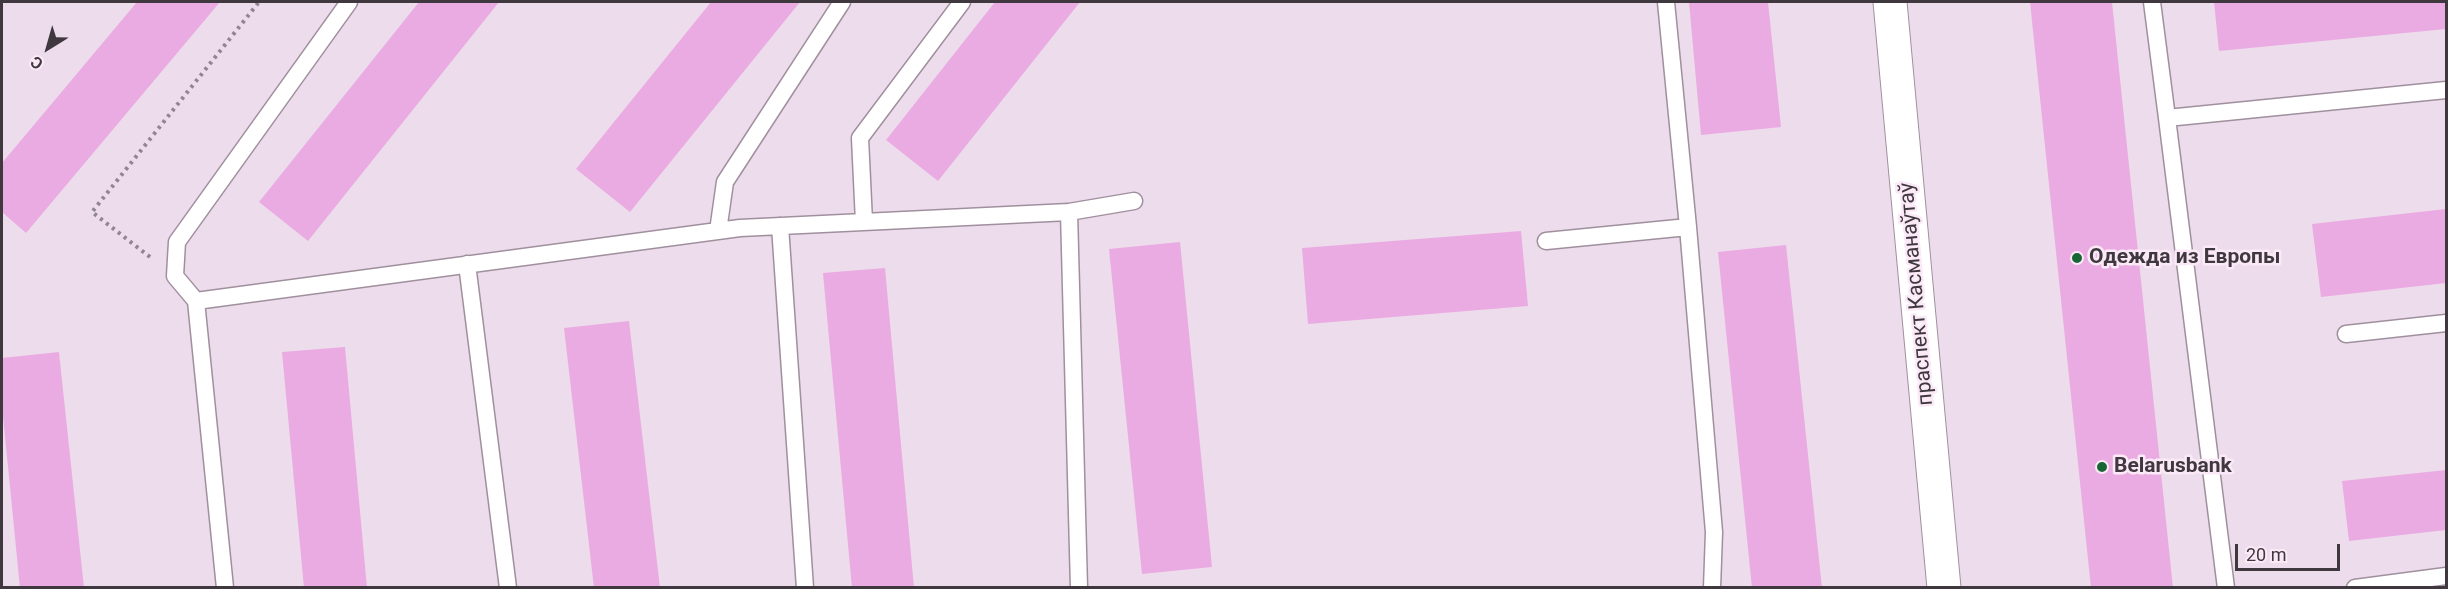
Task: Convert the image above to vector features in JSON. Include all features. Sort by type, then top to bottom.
[{"type":"main road","name":"праспект Касманаўтаў","points":[[1890,2],[1944,588]]},
{"type":"lane","points":[[225,588],[196,300],[175,276],[177,242],[349,2]]},
{"type":"lane","points":[[718,231],[725,182],[842,2]]},
{"type":"lane","points":[[864,222],[860,138],[962,2]]},
{"type":"lane","points":[[1666,2],[1714,532],[1712,588]]},
{"type":"lane","points":[[2152,2],[2226,588]]},
{"type":"lane","points":[[2167,118],[2446,90]]},
{"type":"lane","points":[[196,300],[718,231],[1069,212],[1134,201]]},
{"type":"lane","points":[[1069,212],[1079,588]]},
{"type":"lane","points":[[780,226],[805,588]]},
{"type":"lane","points":[[1546,241],[1688,227]]},
{"type":"lane","points":[[467,264],[508,588]]},
{"type":"lane","points":[[2346,334],[2446,323]]},
{"type":"lane","points":[[2355,588],[2446,576]]},
{"type":"path","points":[[175,276],[92,212],[259,2]]},
{"type":"building","points":[[137,2],[220,2],[26,233],[2,212],[2,163]]},
{"type":"building","points":[[419,2],[499,2],[308,241],[259,202]]},
{"type":"building","points":[[711,2],[800,2],[630,212],[576,169]]},
{"type":"building","points":[[995,2],[1080,2],[938,181],[886,140]]},
{"type":"building","points":[[1689,2],[1768,2],[1781,127],[1701,135]]},
{"type":"building","points":[[2030,2],[2112,2],[2173,588],[2091,588]]},
{"type":"building","points":[[2214,2],[2446,2],[2446,29],[2219,51]]},
{"type":"building","points":[[2446,209],[2446,283],[2321,297],[2312,224]]},
{"type":"building","points":[[1521,231],[1528,306],[1308,324],[1302,248]]},
{"type":"building","points":[[1180,242],[1212,567],[1142,574],[1109,249]]},
{"type":"building","points":[[1786,245],[1822,588],[1752,588],[1718,252]]},
{"type":"building","points":[[885,268],[914,588],[852,588],[823,273]]},
{"type":"building","points":[[629,321],[660,588],[594,588],[564,328]]},
{"type":"building","points":[[345,347],[367,588],[304,588],[282,352]]},
{"type":"building","points":[[59,352],[84,588],[20,588],[2,406],[2,358]]},
{"type":"building","points":[[2446,470],[2446,530],[2349,541],[2342,481]]},
{"type":"place","name":"Одежда из Европы","points":[[2077,258]]},
{"type":"place","name":"Belarusbank","points":[[2102,467]]}]
